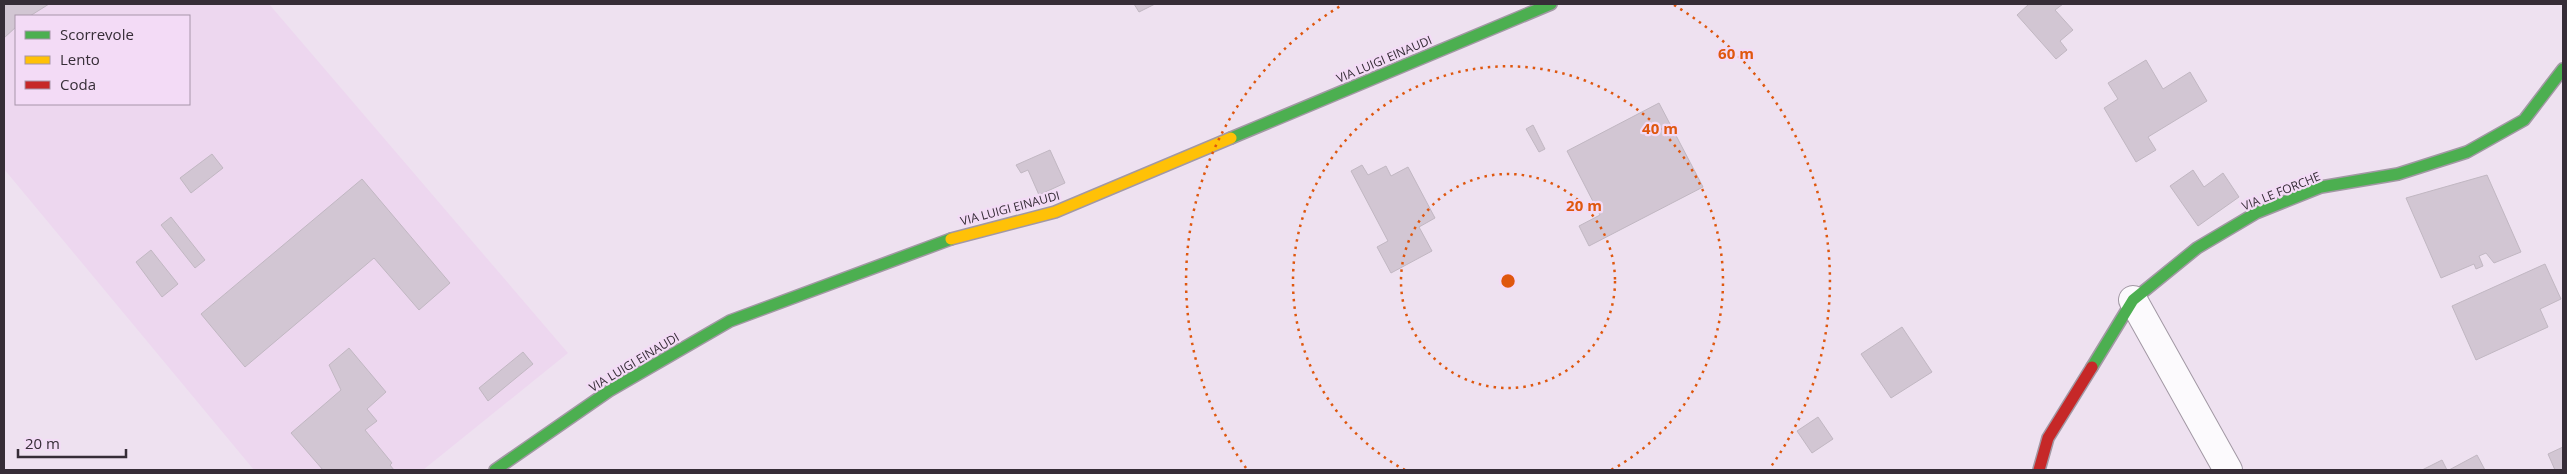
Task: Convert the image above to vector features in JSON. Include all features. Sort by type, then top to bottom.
[{"type":"street","name":"VIA LUIGI EINAUDI","points":[[495,470],[609,391],[730,321],[832,281],[948,239],[1055,212],[1551,4]]},
{"type":"street","name":"VIA LE FORCHE","points":[[2039,470],[2048,438],[2133,300],[2197,248],[2256,213],[2321,187],[2398,174],[2467,152],[2524,120],[2563,69]]},
{"type":"street","points":[[2133,300],[2228,470]]},
{"type":"shaded area","points":[[4,4],[269,4],[568,353],[423,470],[254,470],[4,169]]},
{"type":"building","points":[[4,4],[49,4],[32,15],[15,15],[15,28],[4,38]]},
{"type":"building","points":[[1134,4],[1155,4],[1139,12]]},
{"type":"building","points":[[2029,4],[2063,4],[2055,10],[2073,30],[2060,41],[2067,50],[2056,59],[2017,15]]},
{"type":"building","points":[[2146,60],[2163,89],[2190,72],[2207,101],[2148,137],[2156,150],[2136,162],[2104,108],[2118,99],[2108,83]]},
{"type":"building","points":[[1659,103],[1703,187],[1589,246],[1579,226],[1600,215],[1567,151]]},
{"type":"building","points":[[1533,125],[1545,149],[1539,152],[1526,129]]},
{"type":"building","points":[[1050,150],[1065,183],[1039,195],[1028,170],[1021,173],[1016,165]]},
{"type":"building","points":[[212,154],[223,168],[191,193],[180,178]]},
{"type":"building","points":[[1362,165],[1368,175],[1386,166],[1391,176],[1408,167],[1435,218],[1419,227],[1432,251],[1391,273],[1377,247],[1388,241],[1351,171]]},
{"type":"building","points":[[2193,170],[2204,187],[2223,173],[2239,197],[2198,226],[2170,186]]},
{"type":"building","points":[[2487,175],[2521,252],[2494,263],[2486,253],[2479,256],[2483,266],[2476,269],[2474,264],[2441,278],[2406,198]]},
{"type":"building","points":[[362,179],[450,283],[419,310],[374,258],[245,367],[201,314]]},
{"type":"building","points":[[171,217],[205,260],[195,268],[161,225]]},
{"type":"building","points":[[151,250],[178,284],[162,297],[136,262]]},
{"type":"building","points":[[2545,264],[2561,299],[2540,309],[2548,327],[2476,360],[2452,306]]},
{"type":"building","points":[[1902,327],[1932,372],[1891,398],[1861,354]]},
{"type":"building","points":[[349,348],[386,392],[367,409],[377,421],[365,430],[392,463],[390,465],[394,470],[323,470],[291,433],[341,390],[329,365]]},
{"type":"building","points":[[523,352],[533,364],[488,401],[479,388]]},
{"type":"building","points":[[1818,417],[1833,439],[1812,453],[1797,431]]},
{"type":"building","points":[[2563,447],[2563,470],[2555,470],[2548,454]]},
{"type":"building","points":[[2477,455],[2485,470],[2449,470]]},
{"type":"building","points":[[2442,460],[2447,470],[2422,470]]},
{"type":"traffic: fast","points":[[1231,138],[1551,4]]},
{"type":"traffic: fast","points":[[2092,367],[2133,300],[2197,248],[2256,213],[2321,187],[2398,174],[2467,152],[2524,120],[2563,69]]},
{"type":"traffic: fast","points":[[495,470],[609,391],[730,321],[951,239]]},
{"type":"traffic: slow","points":[[951,239],[1055,212],[1231,138]]},
{"type":"traffic: jam","points":[[2039,470],[2048,438],[2092,367]]}]
